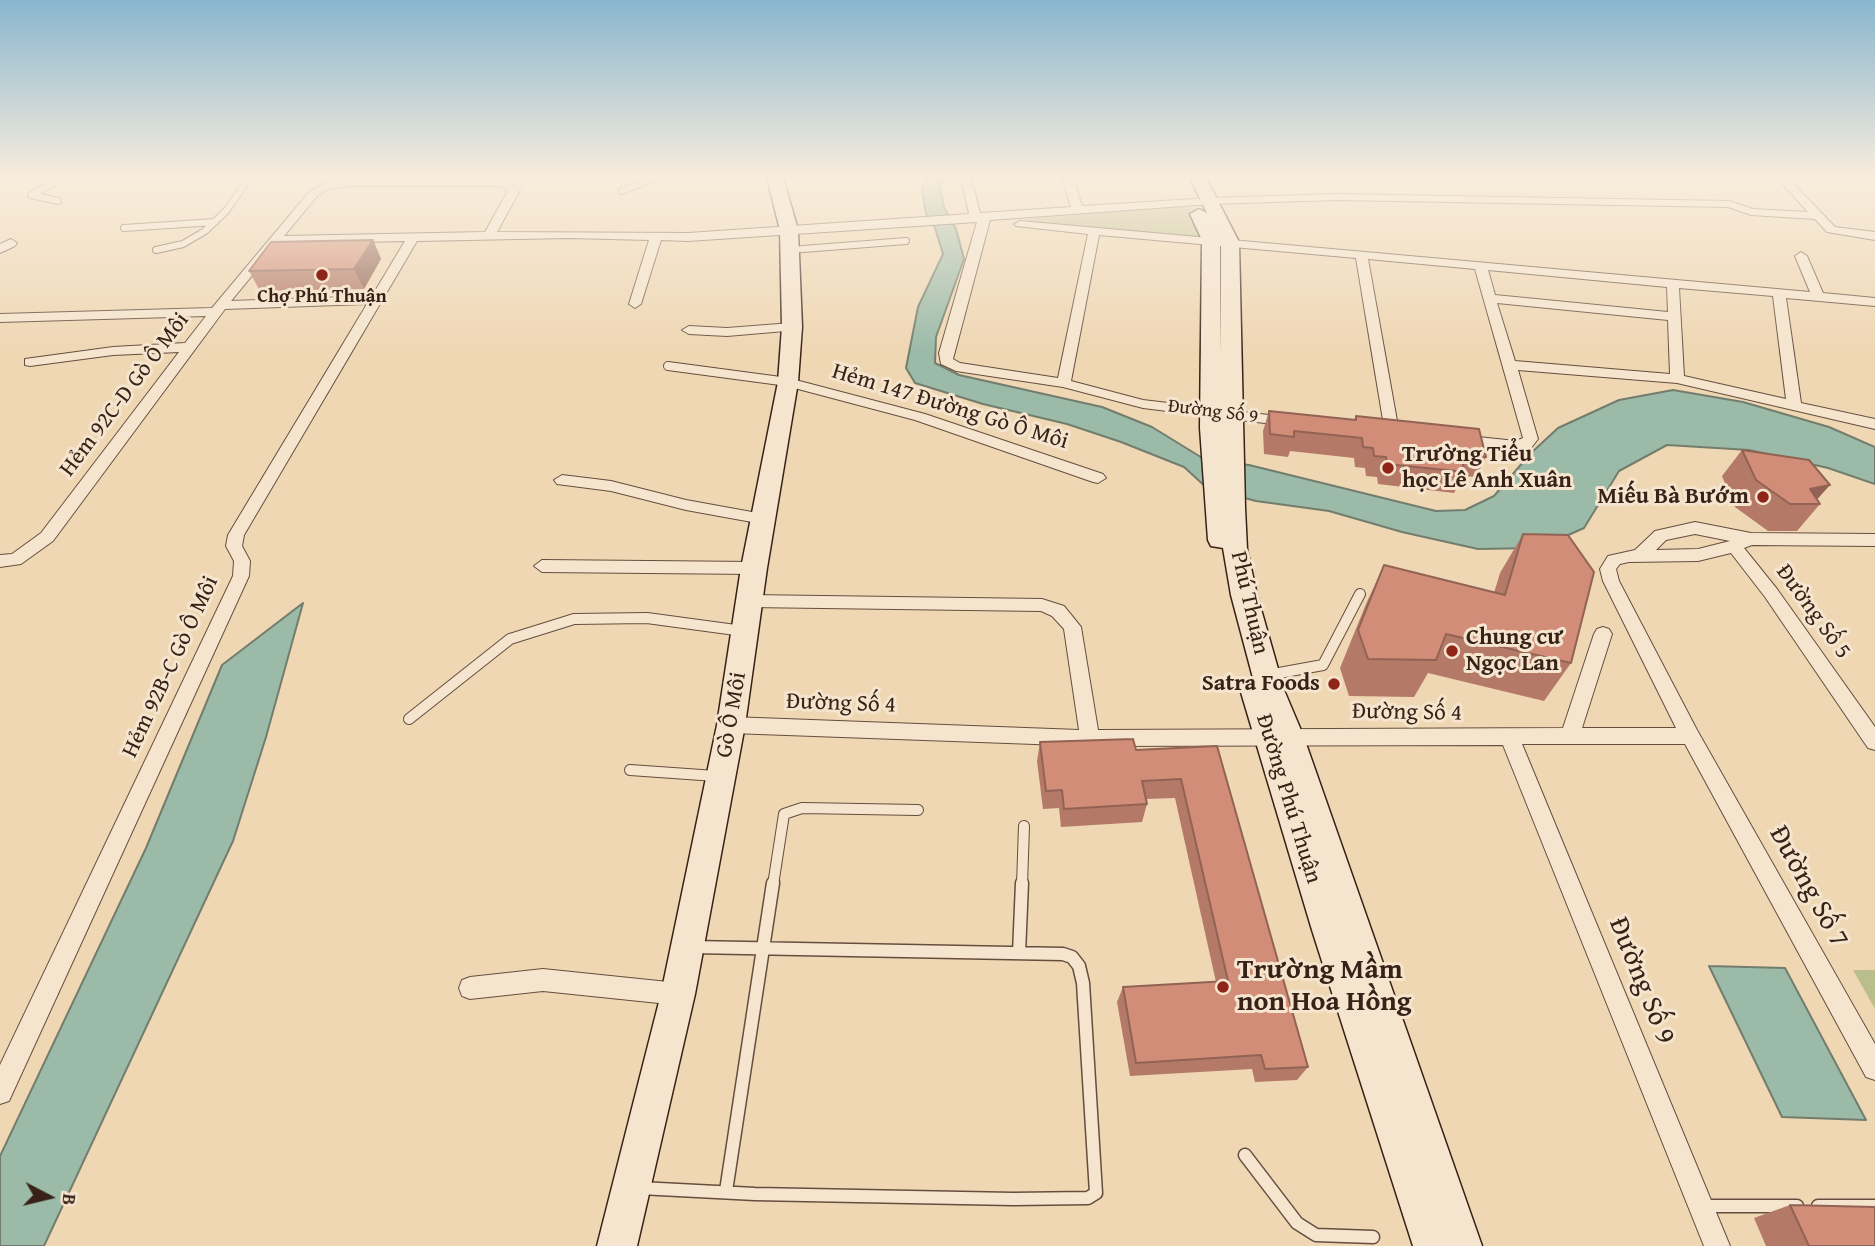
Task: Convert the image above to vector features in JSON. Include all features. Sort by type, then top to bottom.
[{"type":"street","name":"Hẻm 92C-D Gò Ô Môi","points":[[0,561],[15,560],[47,537],[218,308],[280,236]]},
{"type":"street","points":[[277,240],[467,236]]},
{"type":"street","points":[[585,236],[789,240],[817,236]]},
{"type":"street","name":"Gò Ô Môi","points":[[617,1246],[678,994],[731,725],[754,568],[788,382],[792,327],[788,236]]},
{"type":"street","name":"Đường Số 9","points":[[978,236],[946,353],[946,361],[956,367],[1064,383],[1143,404],[1299,422]]},
{"type":"street","points":[[1064,383],[1093,236]]},
{"type":"street","points":[[1159,236],[1875,302]]},
{"type":"street","name":"Đường Phú Thuận","points":[[1219,236],[1234,415],[1224,445],[1228,599],[1462,1246]]},
{"type":"street","points":[[635,304],[656,237]]},
{"type":"street","name":"Hẻm 92B-C Gò Ô Môi","points":[[0,1092],[241,576],[242,561],[233,546],[236,536],[412,239]]},
{"type":"street","name":"Đường Phú Thuận","points":[[1221,241],[1212,412],[1224,445]]},
{"type":"street","points":[[1361,254],[1392,432]]},
{"type":"street","points":[[1801,256],[1818,297]]},
{"type":"street","points":[[1447,438],[1516,446],[1526,444],[1531,439],[1480,265]]},
{"type":"street","points":[[1673,283],[1677,379]]},
{"type":"street","points":[[1779,293],[1794,404]]},
{"type":"street","points":[[1490,298],[1674,317]]},
{"type":"street","points":[[0,318],[376,300]]},
{"type":"street","points":[[689,330],[727,332],[792,327]]},
{"type":"street","points":[[30,362],[113,351],[189,347]]},
{"type":"street","points":[[1510,365],[1677,379],[1875,424]]},
{"type":"street","name":"Hẻm 147 Đường Gò Ô Môi","points":[[788,382],[920,417],[1098,478]]},
{"type":"street","points":[[562,480],[611,486],[686,505],[764,519]]},
{"type":"street","name":"Phú Thuận","points":[[1224,507],[1266,675],[1278,735]]},
{"type":"street","points":[[1640,555],[1661,535],[1682,529],[1714,530],[1743,542]]},
{"type":"street","points":[[1690,736],[1611,581],[1608,569],[1614,560],[1640,555],[1698,555],[1743,542],[1875,540]]},
{"type":"street","name":"Đường Số 5","points":[[1743,542],[1771,593],[1875,741]]},
{"type":"street","points":[[542,566],[754,568]]},
{"type":"street","points":[[750,601],[1042,605],[1058,611],[1072,627],[1090,738]]},
{"type":"street","points":[[1569,738],[1603,634]]},
{"type":"street","name":"Đường Số 4","points":[[731,725],[1090,738],[1278,735],[1510,739],[1690,736]]},
{"type":"street","name":"Đường Phú Thuận","points":[[1278,735],[1433,1246]]},
{"type":"street","name":"Đường Số 7","points":[[1690,736],[1875,1068]]},
{"type":"street","name":"Đường Số 9","points":[[1510,739],[1717,1246]]},
{"type":"street","points":[[470,988],[543,980],[678,994]]},
{"type":"lane","points":[[156,250],[198,236]]},
{"type":"lane","points":[[789,240],[906,241]]},
{"type":"lane","points":[[668,366],[788,382]]},
{"type":"lane","points":[[1266,675],[1323,665],[1360,594]]},
{"type":"lane","points":[[409,719],[510,639],[574,619],[647,618],[745,631]]},
{"type":"lane","points":[[630,770],[721,776]]},
{"type":"lane","points":[[726,1191],[784,814],[802,808],[918,810]]},
{"type":"lane","points":[[1019,953],[1024,826]]},
{"type":"lane","points":[[632,1188],[1013,1199],[1088,1198],[1096,1194],[1085,1009],[1079,966],[1072,957],[1063,954],[687,947]]},
{"type":"lane","points":[[1245,1155],[1297,1223],[1316,1235],[1373,1237]]},
{"type":"lane","points":[[1701,1206],[1875,1206]]},
{"type":"green space","points":[[1853,970],[1875,970],[1875,1009]]},
{"type":"shaded area","points":[[938,236],[958,236],[964,259],[936,337],[935,363],[959,375],[1102,407],[1152,427],[1204,459],[1249,465],[1436,511],[1465,510],[1494,496],[1530,454],[1558,428],[1619,400],[1673,390],[1743,402],[1829,427],[1875,447],[1875,484],[1828,468],[1749,450],[1667,445],[1619,471],[1584,528],[1539,548],[1478,549],[1402,532],[1329,511],[1256,501],[1207,488],[1184,467],[1121,442],[1067,424],[983,404],[915,383],[906,368],[918,307],[943,254]]},
{"type":"shaded area","points":[[303,603],[266,737],[233,841],[44,1246],[0,1246],[0,1156],[146,848],[222,665]]},
{"type":"shaded area","points":[[1709,966],[1785,968],[1866,1120],[1782,1117]]},
{"type":"building","points":[[373,240],[354,269],[249,271],[271,242]]},
{"type":"building","points":[[1269,411],[1356,420],[1356,416],[1479,429],[1486,457],[1460,454],[1465,472],[1387,464],[1386,457],[1374,456],[1373,448],[1363,447],[1362,438],[1294,431],[1294,437],[1270,434]]},
{"type":"building","points":[[1742,450],[1809,460],[1830,485],[1810,489],[1820,504],[1790,504],[1756,480]]},
{"type":"building","points":[[1523,534],[1568,535],[1594,572],[1571,663],[1446,634],[1436,660],[1368,659],[1358,630],[1384,565],[1505,595]]},
{"type":"building","points":[[1133,739],[1136,750],[1217,746],[1308,1067],[1265,1069],[1261,1055],[1136,1063],[1123,987],[1228,981],[1181,779],[1142,781],[1147,804],[1064,809],[1062,790],[1046,791],[1040,742]]},
{"type":"building","points":[[1790,1205],[1875,1207],[1875,1246],[1809,1246]]},
{"type":"place","name":"Chợ Phú Thuận","points":[[322,275]]},
{"type":"place","name":"Trường Tiểu học Lê Anh Xuân","points":[[1388,468]]},
{"type":"place","name":"Miếu Bà Bướm","points":[[1763,497]]},
{"type":"place","name":"Chung cư Ngọc Lan","points":[[1452,651]]},
{"type":"place","name":"Satra Foods","points":[[1334,684]]},
{"type":"place","name":"Trường Mầm non Hoa Hồng","points":[[1223,987]]}]
